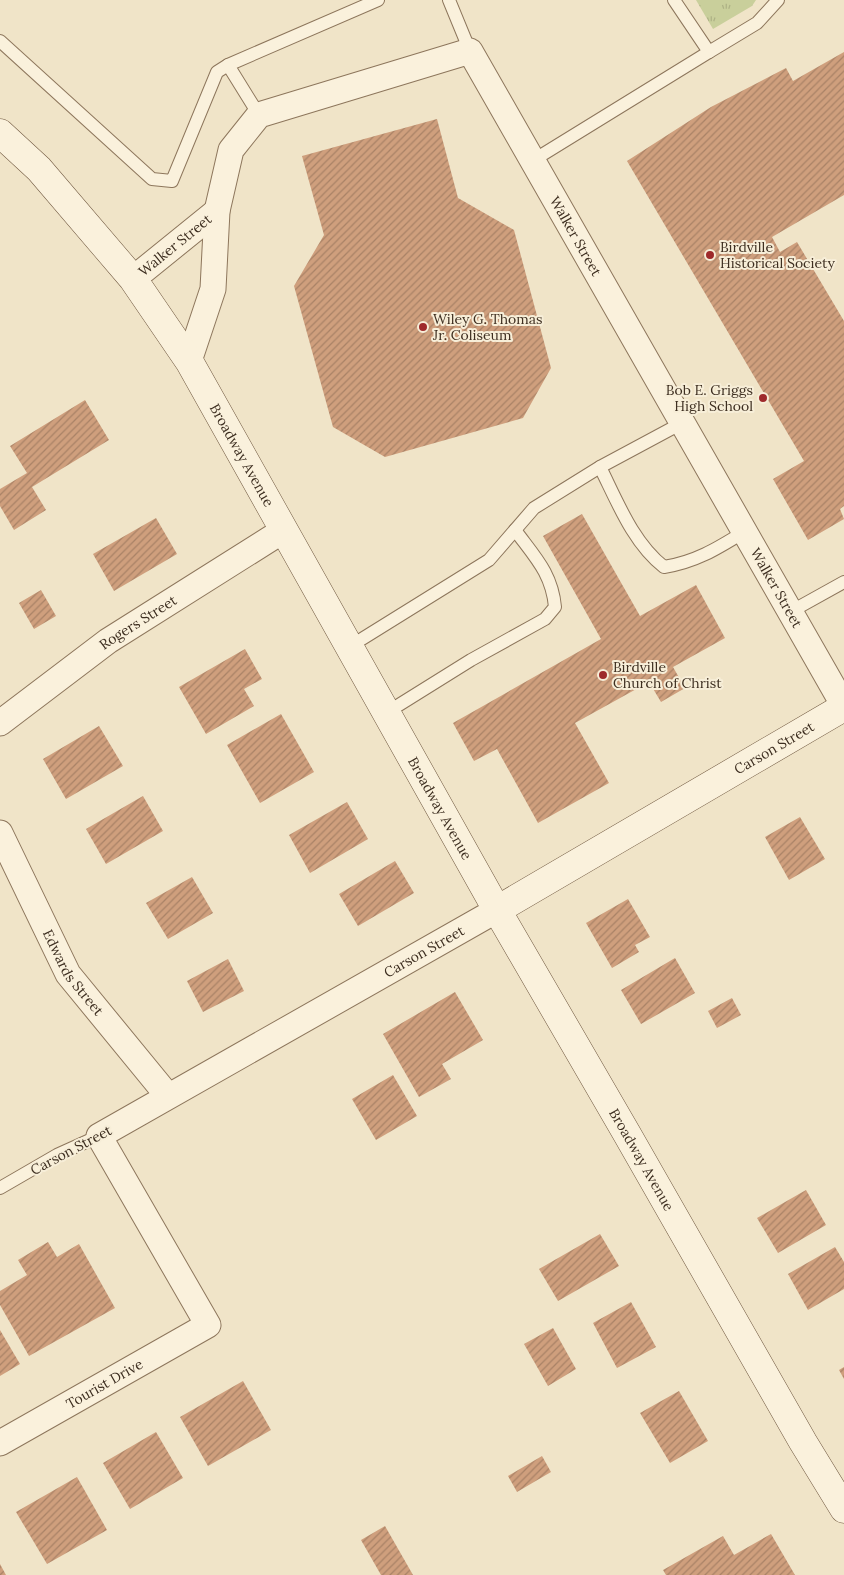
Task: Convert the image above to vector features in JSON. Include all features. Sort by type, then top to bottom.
[{"type":"main road","name":"Broadway Avenue","points":[[0,133],[39,169],[133,279],[188,361],[497,910],[803,1442],[844,1509]]},
{"type":"main road","name":"Carson Street","points":[[497,910],[844,707]]},
{"type":"street","points":[[259,115],[470,51]]},
{"type":"street","name":"Walker Street","points":[[470,51],[844,707]]},
{"type":"street","name":"Walker Street","points":[[188,361],[213,289],[217,211],[231,150],[259,115]]},
{"type":"street","name":"Walker Street","points":[[133,279],[217,211]]},
{"type":"street","name":"Rogers Street","points":[[0,723],[108,641],[284,530]]},
{"type":"street","name":"Edwards Street","points":[[0,833],[68,974],[168,1096]]},
{"type":"street","name":"Carson Street","points":[[99,1136],[497,910]]},
{"type":"street","name":"Tourist Drive","points":[[0,1443],[208,1325],[99,1136]]},
{"type":"lane","points":[[0,41],[152,179],[172,182],[217,72],[228,65],[378,0]]},
{"type":"lane","points":[[449,0],[470,51]]},
{"type":"lane","points":[[674,0],[709,52]]},
{"type":"lane","points":[[532,160],[757,23],[778,0]]},
{"type":"lane","points":[[228,65],[259,115]]},
{"type":"lane","points":[[349,647],[489,560],[534,508],[600,467],[682,423]]},
{"type":"lane","points":[[600,467],[638,537],[652,558],[664,567],[681,564],[707,554],[744,532]]},
{"type":"lane","points":[[386,713],[545,619],[556,607],[547,574],[515,530]]},
{"type":"lane","points":[[790,612],[844,582]]},
{"type":"lane","name":"Carson Street","points":[[0,1188],[57,1155],[99,1136]]},
{"type":"green space","points":[[696,0],[756,0],[752,6],[713,29]]},
{"type":"building","points":[[844,52],[844,195],[772,237],[780,252],[797,242],[844,321],[844,506],[840,509],[844,519],[808,540],[773,479],[804,461],[627,161],[711,107],[786,68],[793,81]]},
{"type":"building","name":"Wiley G. Thomas Jr. Coliseum","points":[[437,119],[458,198],[514,230],[551,368],[523,418],[385,457],[333,427],[294,286],[324,235],[302,156]]},
{"type":"building","points":[[85,400],[109,440],[32,487],[46,510],[14,530],[0,506],[0,489],[27,473],[10,446]]},
{"type":"building","points":[[582,514],[640,616],[696,585],[725,638],[673,667],[685,688],[661,702],[649,682],[575,723],[609,783],[538,823],[497,749],[474,761],[453,723],[601,639],[543,536]]},
{"type":"building","points":[[156,518],[177,554],[114,591],[93,554]]},
{"type":"building","points":[[41,590],[56,616],[34,629],[19,603]]},
{"type":"building","points":[[245,649],[262,679],[244,689],[254,706],[206,734],[179,687]]},
{"type":"building","points":[[281,714],[314,772],[260,803],[227,745]]},
{"type":"building","points":[[99,726],[123,766],[66,799],[43,759]]},
{"type":"building","points":[[143,796],[163,831],[106,864],[86,829]]},
{"type":"building","points":[[347,802],[368,839],[310,873],[289,835]]},
{"type":"building","points":[[800,817],[825,859],[789,880],[765,837]]},
{"type":"building","points":[[395,861],[414,893],[358,926],[339,894]]},
{"type":"building","points":[[192,877],[213,913],[168,939],[146,903]]},
{"type":"building","points":[[628,899],[650,937],[635,945],[639,952],[612,968],[586,923]]},
{"type":"building","points":[[675,958],[695,993],[641,1024],[621,990]]},
{"type":"building","points":[[228,959],[244,991],[203,1012],[187,981]]},
{"type":"building","points":[[455,992],[483,1040],[442,1064],[451,1079],[419,1097],[383,1034]]},
{"type":"building","points":[[732,998],[741,1015],[717,1028],[708,1011]]},
{"type":"building","points":[[393,1075],[417,1116],[376,1140],[352,1099]]},
{"type":"building","points":[[806,1190],[826,1225],[778,1253],[757,1218]]},
{"type":"building","points":[[600,1234],[619,1266],[558,1301],[539,1269]]},
{"type":"building","points":[[48,1242],[57,1257],[79,1244],[115,1308],[29,1356],[0,1305],[0,1291],[27,1275],[18,1260]]},
{"type":"building","points":[[835,1247],[844,1262],[844,1289],[808,1310],[788,1274]]},
{"type":"building","points":[[631,1302],[656,1347],[617,1368],[593,1323]]},
{"type":"building","points":[[553,1328],[576,1369],[548,1386],[524,1344]]},
{"type":"building","points":[[0,1330],[20,1364],[0,1376]]},
{"type":"building","points":[[844,1367],[844,1379],[839,1370]]},
{"type":"building","points":[[243,1381],[271,1430],[208,1466],[180,1417]]},
{"type":"building","points":[[679,1391],[708,1441],[670,1463],[640,1413]]},
{"type":"building","points":[[156,1432],[183,1478],[130,1509],[103,1463]]},
{"type":"building","points":[[542,1456],[551,1472],[517,1492],[508,1476]]},
{"type":"building","points":[[77,1477],[107,1530],[47,1564],[16,1512]]},
{"type":"building","points":[[385,1526],[413,1575],[381,1575],[361,1540]]},
{"type":"building","points":[[771,1534],[795,1575],[666,1575],[663,1570],[723,1536],[734,1555]]},
{"type":"building","points":[[0,1564],[6,1575],[0,1575]]},
{"type":"place","name":"Birdville Historical Society","points":[[710,255]]},
{"type":"place","name":"Wiley G. Thomas Jr. Coliseum","points":[[423,327]]},
{"type":"place","name":"Bob E. Griggs High School","points":[[763,398]]},
{"type":"place","name":"Birdville Church of Christ","points":[[603,675]]}]
